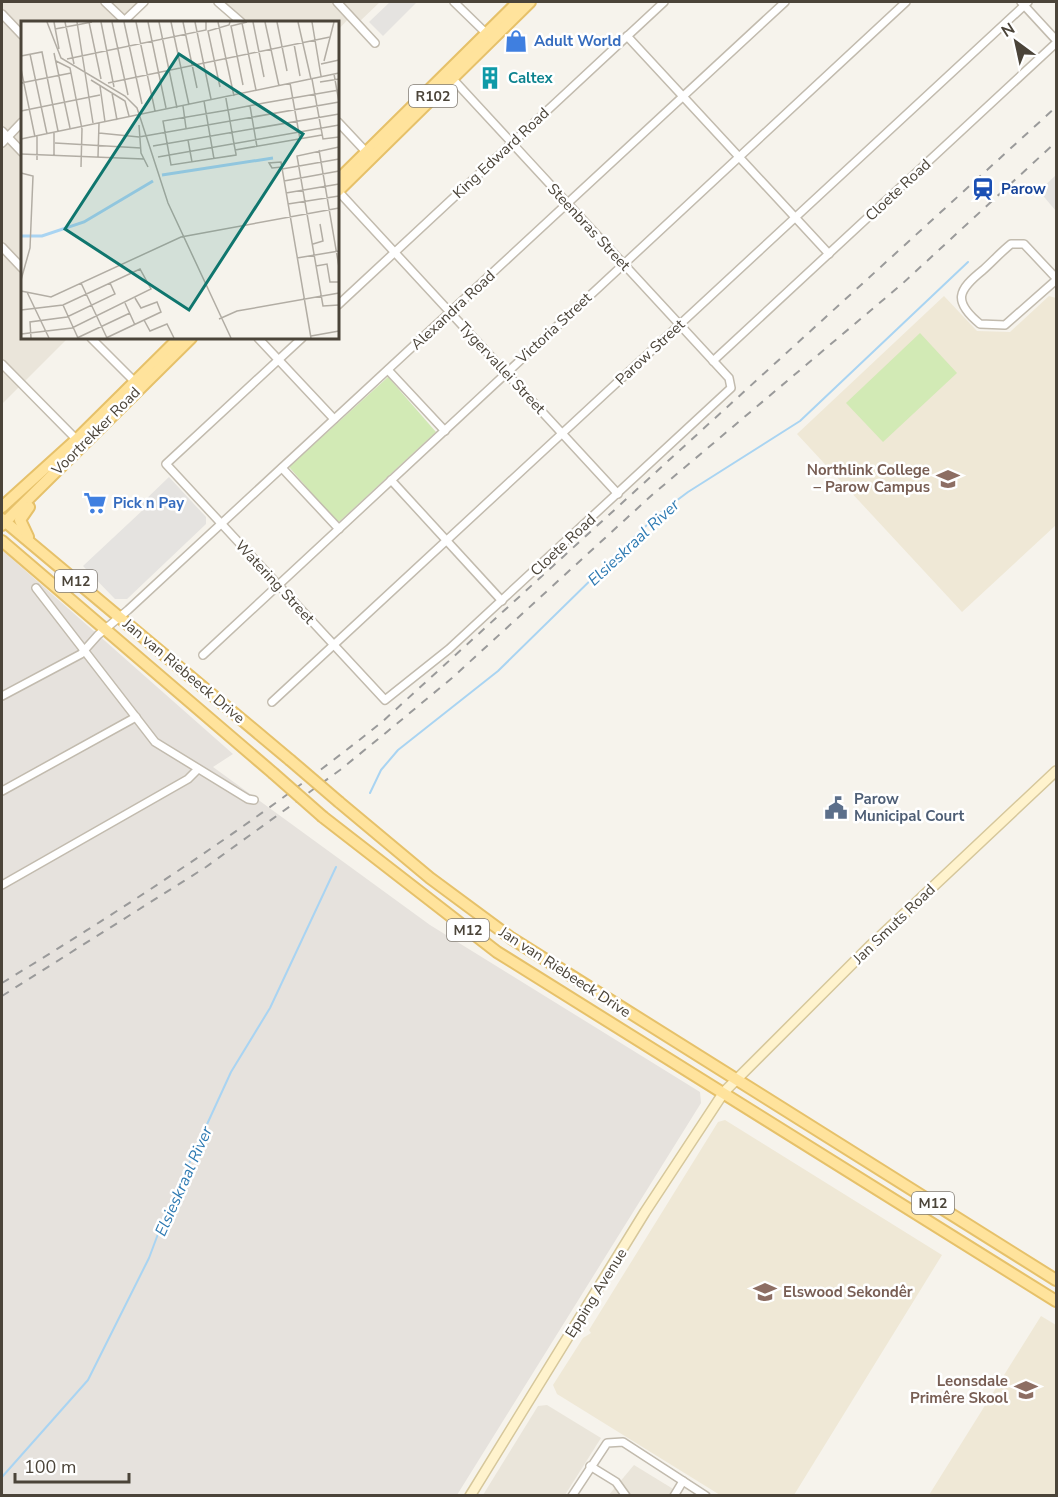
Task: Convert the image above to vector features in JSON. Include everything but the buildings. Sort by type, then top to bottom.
[{"type":"main road","name":"R102","points":[[489,36],[518,2]]},
{"type":"main road","name":"R102","points":[[339,190],[449,75],[489,36],[530,2]]},
{"type":"main road","name":"R102","points":[[339,179],[370,155]]},
{"type":"main road","name":"Voortrekker Road","points":[[3,522],[49,479],[79,443],[137,385],[178,339]]},
{"type":"main road","name":"Voortrekker Road","points":[[137,385],[190,339]]},
{"type":"main road","name":"Voortrekker Road","points":[[2,507],[79,443]]},
{"type":"main road","points":[[33,545],[21,524],[21,516],[40,494],[49,479]]},
{"type":"main road","name":"Jan van Riebeeck Drive","points":[[3,522],[120,617],[430,878],[511,938],[735,1081],[1056,1280]]},
{"type":"main road","name":"Jan van Riebeeck Drive","points":[[2,541],[323,816],[496,952],[1056,1300]]},
{"type":"street","points":[[105,2],[123,21]]},
{"type":"street","points":[[125,21],[144,2]]},
{"type":"street","points":[[218,2],[240,21]]},
{"type":"street","points":[[337,2],[361,25],[375,43]]},
{"type":"street","points":[[454,2],[489,36]]},
{"type":"street","name":"King Edward Road","points":[[339,304],[664,2]]},
{"type":"street","name":"Alexandra Road","points":[[2,696],[85,650],[785,2]]},
{"type":"street","name":"Victoria Street","points":[[203,655],[906,2]]},
{"type":"street","points":[[1024,3],[1056,42]]},
{"type":"street","name":"Parow Street","points":[[272,702],[1024,3]]},
{"type":"street","points":[[2,14],[21,34]]},
{"type":"street","points":[[627,36],[829,254]]},
{"type":"street","name":"Cloete Road","points":[[713,361],[1056,42]]},
{"type":"street","name":"Steenbras Street","points":[[449,75],[732,382]]},
{"type":"street","points":[[4,140],[21,123]]},
{"type":"street","points":[[339,123],[370,155]]},
{"type":"street","points":[[2,131],[4,140],[21,151]]},
{"type":"street","name":"Tygervallei Street","points":[[339,192],[618,494]]},
{"type":"street","points":[[1011,244],[1024,244],[1056,279],[1005,325],[980,324],[968,312],[961,299],[967,283],[1011,244]]},
{"type":"street","points":[[2,247],[21,267]]},
{"type":"street","points":[[92,339],[137,385]]},
{"type":"street","points":[[259,339],[334,419]]},
{"type":"street","points":[[279,360],[301,339]]},
{"type":"street","name":"Watering Street","points":[[279,360],[166,464],[385,700]]},
{"type":"street","points":[[2,364],[79,443]]},
{"type":"street","points":[[388,370],[445,431]]},
{"type":"street","name":"Cloete Road","points":[[385,700],[449,649],[502,601],[730,390],[732,382]]},
{"type":"street","points":[[282,468],[339,529]]},
{"type":"street","points":[[391,480],[502,601]]},
{"type":"street","points":[[36,588],[160,746],[254,800]]},
{"type":"street","points":[[2,791],[136,717]]},
{"type":"street","points":[[2,885],[188,779],[198,769]]},
{"type":"street","name":"Jan Smuts Road","points":[[724,1092],[871,945],[1056,771]]},
{"type":"street","name":"Epping Avenue","points":[[470,1496],[663,1183],[724,1092]]},
{"type":"street","points":[[572,1496],[606,1443],[623,1442],[706,1496]]},
{"type":"street","points":[[590,1466],[616,1482],[626,1496]]},
{"type":"street","points":[[674,1496],[683,1481]]},
{"type":"shaded area","points":[[2,2],[145,2],[126,21],[21,21],[21,339],[67,339],[2,404]]},
{"type":"shaded area","points":[[219,2],[380,2],[358,23],[351,16],[339,29],[339,21],[239,21]]},
{"type":"shaded area","points":[[390,2],[417,2],[383,36],[369,22]]},
{"type":"shaded area","points":[[1056,175],[1056,211],[1039,191]]},
{"type":"shaded area","name":"Northlink College – Parow Campus","points":[[944,296],[977,331],[1010,332],[1049,296],[1056,298],[1056,525],[962,612],[797,434]]},
{"type":"shaded area","points":[[169,477],[206,517],[206,524],[127,599],[115,599],[83,566],[144,509],[141,504]]},
{"type":"shaded area","points":[[2,550],[233,754],[213,767],[430,925],[700,1092],[701,1103],[457,1495],[2,1495]]},
{"type":"shaded area","name":"Elswood Sekondêr","points":[[725,1120],[942,1255],[794,1495],[720,1495],[557,1394],[553,1385],[583,1338],[591,1333],[589,1330],[718,1122]]},
{"type":"shaded area","name":"Leonsdale Primêre Skool","points":[[1041,1316],[1056,1325],[1056,1495],[929,1495]]},
{"type":"shaded area","points":[[547,1405],[601,1438],[565,1495],[483,1495],[538,1406]]},
{"type":"shaded area","points":[[634,1465],[683,1495],[608,1496]]},
{"type":"green space","points":[[920,333],[957,373],[883,442],[846,403]]},
{"type":"green space","points":[[388,377],[436,432],[340,521],[336,521],[289,467]]},
{"type":"waterway","name":"Elsieskraal River","points":[[370,793],[381,770],[398,750],[498,671],[656,516],[688,492],[800,421],[968,262]]},
{"type":"waterway","name":"Elsieskraal River","points":[[2,1477],[88,1380],[149,1258],[164,1218],[231,1072],[270,1008],[336,867]]},
{"type":"railway","points":[[2,983],[196,859],[290,792],[382,722],[1056,107]]},
{"type":"railway","points":[[2,996],[206,867],[340,770],[452,678],[652,495],[902,284],[1056,142]]},
{"type":"place","name":"Adult World","points":[[516,41]]},
{"type":"place","name":"Caltex","points":[[490,78]]},
{"type":"place","name":"Parow","points":[[983,189]]},
{"type":"place","name":"Northlink College – Parow Campus","points":[[948,479]]},
{"type":"place","name":"Pick n Pay","points":[[95,503]]},
{"type":"place","name":"Parow Municipal Court","points":[[836,808]]},
{"type":"place","name":"Elswood Sekondêr","points":[[765,1292]]},
{"type":"place","name":"Leonsdale Primêre Skool","points":[[1026,1390]]}]
